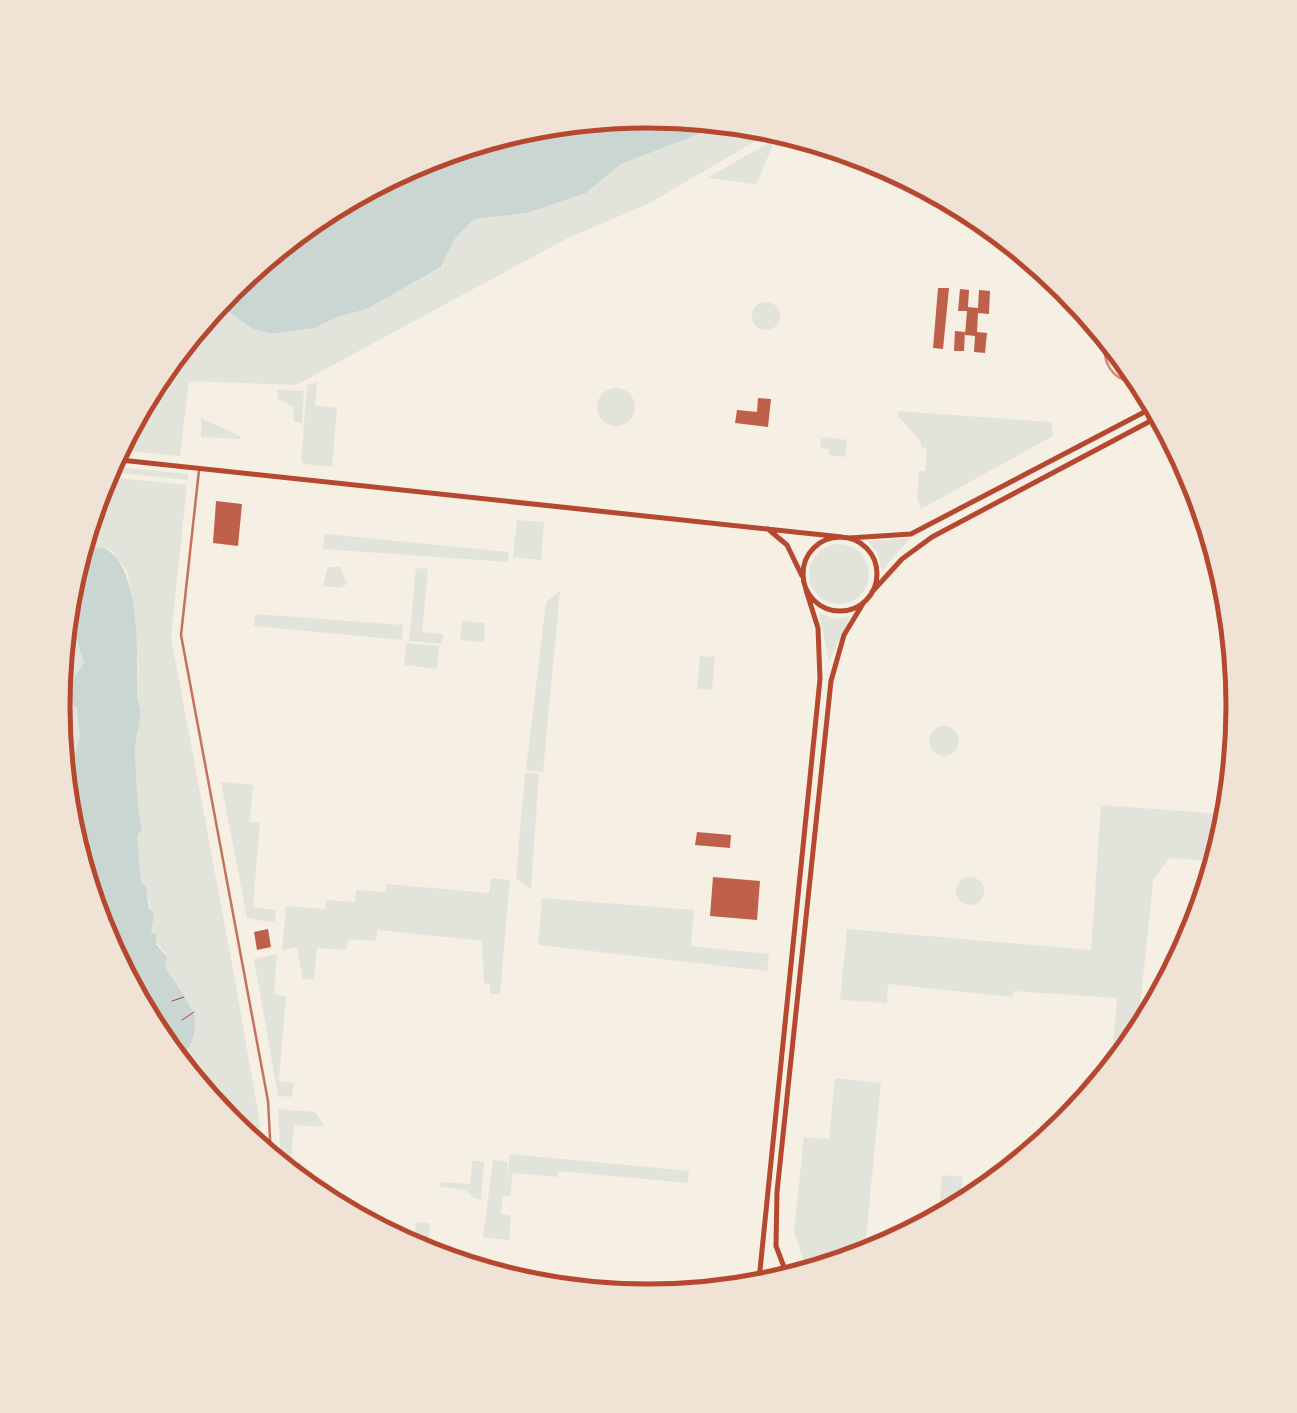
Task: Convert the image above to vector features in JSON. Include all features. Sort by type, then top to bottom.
[{"type":"main road","points":[[802,578],[803,564],[823,540],[911,534],[1146,411]]},
{"type":"main road","points":[[784,1268],[776,1246],[777,1192],[831,681],[844,636],[872,592],[902,559],[932,537],[1151,421]]},
{"type":"main road","points":[[126,460],[846,537],[862,544],[872,556],[877,570],[872,592]]},
{"type":"main road","points":[[761,526],[776,533],[787,545],[802,578],[818,628],[820,679],[761,1274]]},
{"type":"main road","points":[[806,590],[816,604],[832,611],[849,610],[864,602]]},
{"type":"street","points":[[199,468],[181,635],[268,1102],[270,1144]]},
{"type":"path","points":[[172,1001],[184,997]]},
{"type":"path","points":[[182,1020],[194,1012]]},
{"type":"shaded area","points":[[648,128],[706,131],[621,164],[586,193],[527,213],[474,219],[456,237],[441,267],[367,309],[315,328],[272,334],[253,329],[228,311],[267,272],[327,225],[427,172],[499,148],[573,133]]},
{"type":"shaded area","points":[[706,131],[759,139],[650,203],[566,239],[296,385],[189,381],[180,456],[130,451],[167,385],[234,303],[253,329],[272,334],[315,328],[367,309],[442,267],[456,237],[474,219],[527,213],[586,193],[621,164]]},
{"type":"shaded area","points":[[771,141],[774,142],[757,184],[707,178]]},
{"type":"shaded area","points":[[766,302],[776,306],[780,316],[776,326],[766,330],[756,326],[752,316],[756,306]]},
{"type":"shaded area","points":[[317,382],[315,405],[337,408],[332,467],[301,461],[307,385]]},
{"type":"shaded area","points":[[616,388],[629,394],[635,407],[629,420],[616,426],[603,420],[597,407],[603,394]]},
{"type":"shaded area","points":[[277,389],[304,391],[302,423],[294,422],[293,407],[278,399]]},
{"type":"shaded area","points":[[898,411],[1051,422],[1053,436],[921,509],[917,499],[919,471],[925,471],[927,448],[921,447]]},
{"type":"shaded area","points":[[201,418],[240,436],[240,439],[201,437]]},
{"type":"shaded area","points":[[821,437],[847,440],[845,457],[829,455],[829,449],[820,448]]},
{"type":"shaded area","points":[[122,468],[188,474],[188,480],[120,473]]},
{"type":"shaded area","points":[[117,478],[187,485],[171,637],[261,1135],[187,1055],[195,1016],[165,967],[165,953],[150,934],[150,903],[141,882],[137,836],[142,830],[135,786],[139,671],[130,586],[127,571],[112,551],[98,547],[92,551]]},
{"type":"shaded area","points":[[517,520],[544,522],[541,560],[513,557]]},
{"type":"shaded area","points":[[325,534],[509,552],[508,562],[323,549]]},
{"type":"shaded area","points":[[910,538],[882,571],[878,554],[868,541]]},
{"type":"shaded area","points":[[839,544],[861,552],[869,574],[861,596],[839,604],[817,596],[809,574],[817,552]]},
{"type":"shaded area","points":[[98,547],[112,553],[130,586],[140,712],[135,748],[142,830],[137,836],[141,882],[146,887],[149,909],[154,913],[151,933],[156,934],[156,944],[167,957],[165,967],[194,1014],[195,1026],[186,1053],[148,996],[114,928],[81,819],[73,763],[80,737],[77,709],[70,701],[71,682],[84,663],[75,634],[92,551]]},
{"type":"shaded area","points":[[328,567],[340,567],[347,584],[340,588],[323,586]]},
{"type":"shaded area","points":[[416,568],[428,569],[422,632],[443,634],[442,644],[409,641]]},
{"type":"shaded area","points":[[560,591],[543,772],[526,770],[546,602]]},
{"type":"shaded area","points":[[819,613],[836,619],[851,616],[829,662]]},
{"type":"shaded area","points":[[255,614],[403,625],[402,640],[254,626]]},
{"type":"shaded area","points":[[462,621],[485,623],[484,642],[460,640]]},
{"type":"shaded area","points":[[75,634],[84,663],[71,682]]},
{"type":"shaded area","points":[[406,643],[439,646],[437,669],[404,665]]},
{"type":"shaded area","points":[[700,656],[715,657],[712,690],[697,689]]},
{"type":"shaded area","points":[[70,699],[80,728],[74,776]]},
{"type":"shaded area","points":[[944,726],[955,730],[959,741],[955,752],[944,756],[933,752],[929,741],[933,730]]},
{"type":"shaded area","points":[[525,773],[539,774],[531,889],[516,878]]},
{"type":"shaded area","points":[[221,782],[253,785],[250,822],[260,823],[253,907],[276,910],[275,923],[247,918]]},
{"type":"shaded area","points":[[1101,805],[1217,814],[1206,860],[1169,858],[1153,881],[1140,1012],[1112,1052],[1117,998],[1014,991],[1012,997],[888,984],[887,1003],[840,1000],[847,929],[1091,950]]},
{"type":"shaded area","points":[[970,877],[980,881],[984,891],[980,901],[970,905],[960,901],[956,891],[960,881]]},
{"type":"shaded area","points":[[491,878],[510,880],[500,994],[490,994],[490,984],[484,983],[482,941],[378,930],[376,941],[348,939],[346,950],[317,948],[314,980],[303,979],[297,947],[282,950],[286,906],[325,909],[326,900],[355,902],[356,890],[385,892],[387,884],[489,893]]},
{"type":"shaded area","points":[[542,898],[694,910],[691,946],[769,954],[767,971],[538,945]]},
{"type":"shaded area","points":[[277,954],[274,994],[286,996],[279,1081],[294,1083],[292,1097],[278,1096],[254,959]]},
{"type":"shaded area","points":[[835,1078],[881,1083],[866,1243],[804,1263],[794,1231],[804,1137],[829,1139]]},
{"type":"shaded area","points":[[278,1109],[315,1112],[325,1127],[294,1125],[291,1161],[280,1152]]},
{"type":"shaded area","points":[[510,1154],[689,1171],[688,1183],[558,1171],[557,1177],[513,1173],[510,1196],[503,1196],[501,1214],[511,1216],[509,1240],[483,1237],[493,1160],[507,1162],[507,1180]]},
{"type":"shaded area","points":[[472,1161],[484,1161],[481,1199],[465,1190],[440,1187],[440,1182],[470,1184]]},
{"type":"shaded area","points":[[942,1175],[963,1177],[961,1193],[939,1206]]},
{"type":"shaded area","points":[[416,1222],[430,1223],[428,1242],[415,1235]]},
{"type":"building","points":[[938,288],[949,288],[943,349],[933,348]]},
{"type":"building","points":[[960,289],[969,290],[968,307],[978,308],[979,290],[990,291],[989,314],[978,313],[977,332],[987,333],[985,353],[974,352],[975,336],[965,335],[967,311],[958,311]]},
{"type":"building","points":[[955,331],[965,332],[964,351],[954,351]]},
{"type":"building","points":[[758,398],[771,399],[768,427],[735,423],[737,410],[757,412]]},
{"type":"building","points":[[216,501],[242,504],[238,546],[213,543]]},
{"type":"building","points":[[697,832],[731,835],[730,848],[695,845]]},
{"type":"building","points":[[713,877],[760,881],[757,920],[710,916]]},
{"type":"building","points":[[268,929],[271,947],[257,950],[254,932]]},
{"type":"tram line","points":[[1105,352],[1110,369],[1127,381]]}]
